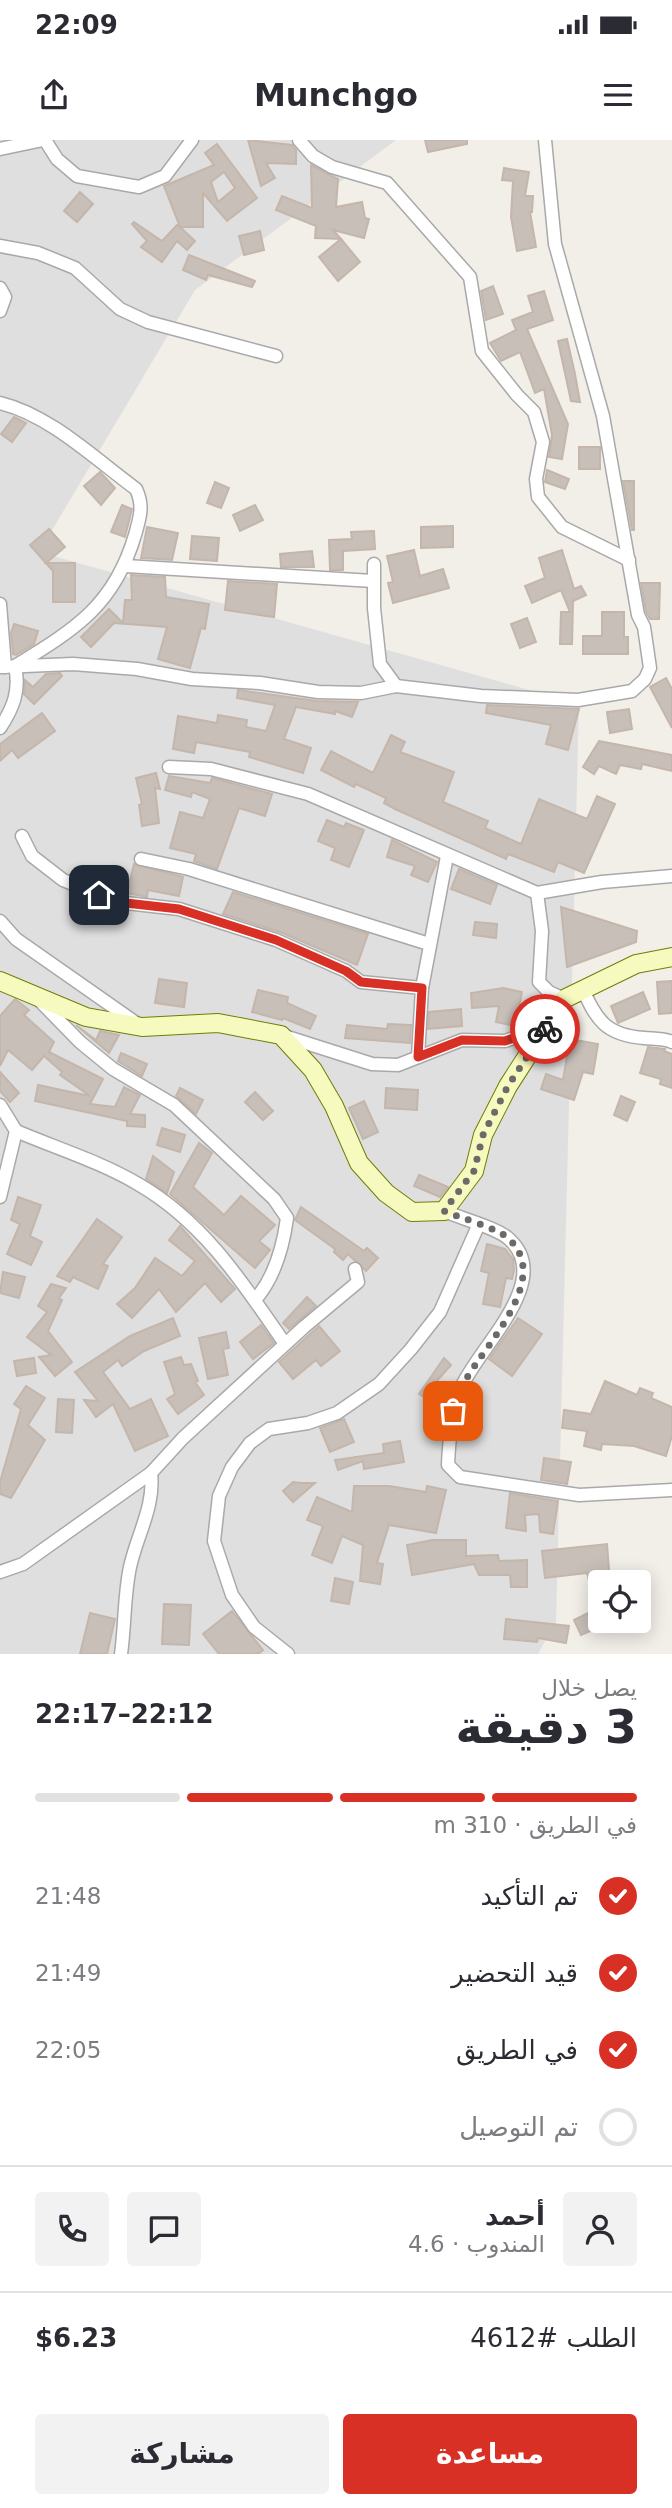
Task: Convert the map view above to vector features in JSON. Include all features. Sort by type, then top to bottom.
[{"type":"main road","points":[[0,982],[86,1017],[142,1027],[218,1023],[281,1035],[313,1070],[334,1106],[359,1163],[386,1193],[412,1212],[444,1211],[474,1171],[483,1135],[508,1086],[564,999],[636,964],[672,957]]},
{"type":"street","points":[[0,149],[44,140],[57,159],[77,176],[139,187],[165,176],[192,140]]},
{"type":"street","points":[[299,140],[313,156],[332,167],[387,183],[470,277],[482,351],[534,412],[543,442],[536,479],[538,497],[562,527],[629,560]]},
{"type":"street","points":[[7,667],[73,664],[136,669],[192,679],[260,683],[318,692],[361,693],[396,686],[481,696],[569,700],[604,698],[632,691],[645,679],[650,668],[603,416],[555,244],[545,140]]},
{"type":"street","points":[[0,246],[37,253],[75,268],[120,309],[148,322],[276,356]]},
{"type":"street","points":[[0,288],[5,297],[0,311]]},
{"type":"street","points":[[0,403],[14,407],[57,431],[136,489],[143,503],[126,566],[103,601],[78,626],[7,667]]},
{"type":"street","points":[[374,564],[380,664],[396,686]]},
{"type":"street","points":[[126,566],[373,582]]},
{"type":"street","points":[[0,604],[7,667],[19,684],[12,711],[0,728]]},
{"type":"street","points":[[169,767],[211,769],[308,793],[447,856],[537,893],[601,882],[672,876]]},
{"type":"street","points":[[22,836],[32,856],[63,880],[117,902],[179,909],[276,940],[346,971],[361,982],[422,988]]},
{"type":"street","points":[[418,1057],[422,988],[447,856]]},
{"type":"street","points":[[141,859],[189,869],[429,944]]},
{"type":"street","points":[[537,893],[542,931],[539,982],[549,992],[564,999]]},
{"type":"street","points":[[0,921],[16,939],[142,1027]]},
{"type":"street","points":[[582,988],[598,1022],[639,1038],[672,1042]]},
{"type":"street","points":[[36,997],[80,1042],[113,1069],[174,1105],[274,1199],[287,1218],[285,1232],[271,1282],[255,1300]]},
{"type":"street","points":[[281,1035],[373,1064],[398,1065],[462,1040],[505,1041],[547,1026]]},
{"type":"street","points":[[0,1105],[16,1131],[138,1184],[163,1201],[212,1243],[285,1344]]},
{"type":"street","points":[[0,1197],[16,1131]]},
{"type":"street","points":[[444,1211],[508,1237],[521,1254],[524,1276],[511,1312],[463,1383],[453,1411],[448,1465],[460,1477],[530,1485],[579,1495],[672,1490]]},
{"type":"street","points":[[288,1654],[254,1627],[232,1595],[214,1541],[219,1496],[232,1467],[250,1443],[269,1429],[308,1423],[337,1413],[379,1384],[411,1349],[439,1312],[478,1226]]},
{"type":"street","points":[[0,1572],[35,1556],[151,1473],[183,1437],[285,1344],[349,1292],[358,1282],[355,1269]]},
{"type":"street","points":[[121,1654],[130,1569],[143,1521],[153,1498],[151,1473]]},
{"type":"shaded area","points":[[0,140],[396,140],[195,290],[39,552],[579,704],[556,1622],[538,1654],[0,1654]]},
{"type":"building","points":[[248,140],[292,145],[296,150],[296,164],[266,163],[275,178],[261,186]]},
{"type":"building","points":[[425,140],[467,140],[467,144],[428,152]]},
{"type":"building","points":[[217,144],[257,198],[227,221],[203,193],[203,227],[180,227],[164,186],[214,165],[205,153]],"holes":[[[224,172],[235,188],[218,202],[211,182]]]},
{"type":"building","points":[[311,165],[338,179],[336,207],[362,202],[365,218],[369,219],[364,238],[333,230],[341,239],[315,238],[316,226],[276,210],[282,196],[312,208]]},
{"type":"building","points":[[504,168],[529,172],[525,196],[533,196],[530,212],[536,247],[517,251],[511,217],[513,181],[502,180]]},
{"type":"building","points":[[80,192],[93,204],[77,222],[64,211]]},
{"type":"building","points":[[134,222],[162,241],[177,225],[195,241],[187,250],[177,241],[162,262],[141,247],[147,241],[132,224]]},
{"type":"building","points":[[260,231],[264,250],[244,255],[239,236]]},
{"type":"building","points":[[341,239],[360,262],[338,281],[319,257]]},
{"type":"building","points":[[189,255],[255,281],[252,287],[208,275],[206,280],[183,270]]},
{"type":"building","points":[[493,286],[503,314],[486,320],[481,291]]},
{"type":"building","points":[[544,291],[553,320],[527,329],[568,424],[562,459],[549,457],[552,435],[544,389],[535,393],[520,352],[501,361],[490,343],[516,330],[512,320],[533,312],[528,296]]},
{"type":"building","points":[[567,339],[580,402],[571,401],[558,341]]},
{"type":"building","points":[[14,417],[26,423],[12,442],[1,434]]},
{"type":"building","points":[[579,447],[600,447],[600,469],[579,469]]},
{"type":"building","points":[[547,470],[569,479],[565,489],[545,482]]},
{"type":"building","points":[[100,472],[115,488],[101,505],[84,486]]},
{"type":"building","points":[[623,481],[634,481],[634,530],[632,530]]},
{"type":"building","points":[[215,482],[229,488],[221,508],[207,503]]},
{"type":"building","points":[[122,505],[132,509],[125,537],[111,532]]},
{"type":"building","points":[[255,505],[263,520],[240,531],[233,515]]},
{"type":"building","points":[[453,526],[453,547],[421,548],[421,527]]},
{"type":"building","points":[[147,527],[178,533],[172,560],[141,558]]},
{"type":"building","points":[[49,529],[65,547],[46,563],[75,563],[75,602],[53,602],[53,571],[30,545]]},
{"type":"building","points":[[374,531],[375,549],[343,551],[343,570],[330,570],[329,540],[352,539],[351,532]]},
{"type":"building","points":[[192,536],[219,538],[217,561],[190,559]]},
{"type":"building","points":[[414,550],[420,576],[443,569],[449,588],[393,603],[388,583],[393,582],[387,556]]},
{"type":"building","points":[[562,550],[574,589],[581,586],[586,595],[573,601],[572,644],[560,644],[561,612],[570,612],[561,590],[532,603],[525,586],[545,578],[539,558]]},
{"type":"building","points":[[312,551],[314,567],[281,567],[280,554]]},
{"type":"building","points":[[131,575],[165,577],[166,597],[209,604],[205,629],[201,628],[190,668],[158,659],[167,627],[114,623],[91,647],[81,637],[109,609],[123,623],[125,600],[132,600]]},
{"type":"building","points":[[228,581],[277,584],[274,617],[225,610]]},
{"type":"building","points":[[641,583],[660,583],[659,619],[650,619],[646,612]]},
{"type":"building","points":[[602,612],[624,612],[624,637],[628,637],[628,654],[583,654],[583,636],[602,636]]},
{"type":"building","points":[[527,618],[536,642],[520,648],[511,624]]},
{"type":"building","points":[[14,624],[38,631],[34,644],[16,655],[13,654],[11,633]]},
{"type":"building","points":[[60,673],[62,676],[34,704],[24,694],[25,680],[33,687],[46,674]]},
{"type":"building","points":[[666,678],[672,689],[672,728],[650,687]]},
{"type":"building","points":[[238,690],[317,701],[358,702],[352,717],[335,711],[335,714],[296,707],[284,739],[311,748],[303,773],[249,757],[250,752],[196,742],[194,753],[173,749],[178,716],[217,723],[218,715],[247,720],[246,727],[266,731],[275,705],[237,698]]},
{"type":"building","points":[[487,705],[579,709],[568,750],[546,744],[551,725],[486,713]]},
{"type":"building","points":[[629,709],[632,729],[610,733],[607,712]]},
{"type":"building","points":[[42,713],[55,731],[18,758],[12,750],[0,761],[0,744]]},
{"type":"building","points":[[391,735],[405,742],[400,752],[454,772],[443,802],[488,821],[485,828],[521,844],[539,799],[587,819],[597,796],[615,804],[584,873],[558,862],[554,872],[508,854],[506,859],[395,809],[384,803],[386,798],[356,784],[354,787],[321,770],[331,751],[373,773]]},
{"type":"building","points":[[599,741],[672,755],[672,771],[642,764],[641,769],[620,765],[616,774],[599,766],[594,774],[583,767]]},
{"type":"building","points":[[156,773],[160,789],[155,788],[159,823],[142,826],[139,805],[142,804],[136,778]]},
{"type":"building","points":[[169,776],[210,783],[212,778],[272,794],[265,816],[239,808],[217,869],[194,861],[196,854],[170,848],[180,812],[203,818],[210,799],[192,792],[191,797],[165,790]]},
{"type":"building","points":[[327,820],[344,827],[346,823],[364,830],[349,867],[331,860],[335,848],[318,841]]},
{"type":"building","points":[[392,840],[437,862],[428,882],[411,875],[415,866],[387,857]]},
{"type":"building","points":[[134,864],[183,877],[179,896],[148,890],[147,897],[127,893]]},
{"type":"building","points":[[459,869],[497,885],[490,904],[451,889]]},
{"type":"building","points":[[233,892],[368,934],[357,965],[280,932],[223,914]]},
{"type":"building","points":[[561,907],[637,931],[636,942],[567,967]]},
{"type":"building","points":[[475,922],[497,924],[496,938],[473,935]]},
{"type":"building","points":[[159,979],[187,983],[184,1007],[155,1003]]},
{"type":"building","points":[[672,981],[672,1013],[659,1014],[657,982]]},
{"type":"building","points":[[503,988],[522,992],[515,1026],[496,1022],[499,1006],[472,1008],[471,993]]},
{"type":"building","points":[[258,990],[288,997],[287,1003],[316,1016],[310,1029],[283,1018],[282,1020],[252,1012]]},
{"type":"building","points":[[643,992],[650,1009],[618,1023],[611,1006]]},
{"type":"building","points":[[15,999],[29,1010],[24,1015],[54,1042],[49,1052],[103,1079],[90,1104],[115,1107],[124,1087],[140,1095],[130,1114],[145,1115],[145,1127],[127,1126],[127,1121],[35,1101],[38,1085],[90,1096],[60,1075],[62,1072],[44,1056],[32,1070],[8,1050],[0,1066],[0,1016]]},
{"type":"building","points":[[461,1009],[462,1026],[428,1029],[429,1012]]},
{"type":"building","points":[[388,1024],[411,1025],[410,1043],[345,1038],[347,1025],[387,1029]]},
{"type":"building","points":[[76,1025],[96,1040],[100,1031],[119,1035],[109,1053]]},
{"type":"building","points":[[570,1039],[598,1044],[593,1074],[583,1072],[574,1100],[541,1089],[546,1074],[563,1080]]},
{"type":"building","points":[[648,1047],[665,1049],[664,1051],[672,1054],[672,1088],[660,1084],[661,1079],[640,1073]]},
{"type":"building","points":[[121,1053],[147,1064],[142,1076],[118,1061]]},
{"type":"building","points":[[0,1072],[19,1093],[10,1102],[0,1091]]},
{"type":"building","points":[[180,1088],[203,1100],[196,1114],[176,1096]]},
{"type":"building","points":[[386,1088],[418,1090],[417,1110],[385,1108]]},
{"type":"building","points":[[255,1092],[273,1111],[263,1120],[245,1102]]},
{"type":"building","points":[[621,1096],[635,1102],[627,1121],[614,1115]]},
{"type":"building","points":[[364,1101],[378,1132],[363,1139],[349,1108]]},
{"type":"building","points":[[162,1128],[185,1135],[180,1152],[157,1145]]},
{"type":"building","points":[[199,1143],[212,1153],[193,1187],[224,1215],[241,1196],[275,1225],[259,1241],[270,1250],[255,1268],[170,1194]]},
{"type":"building","points":[[153,1156],[174,1172],[167,1193],[146,1179]]},
{"type":"building","points":[[419,1175],[448,1187],[440,1197],[414,1186]]},
{"type":"building","points":[[18,1197],[41,1205],[30,1236],[42,1242],[31,1265],[7,1254],[20,1224],[11,1220]]},
{"type":"building","points":[[301,1207],[364,1251],[367,1248],[378,1258],[366,1271],[348,1254],[343,1260],[334,1252],[335,1249],[295,1220]]},
{"type":"building","points":[[97,1219],[122,1237],[103,1264],[108,1266],[98,1289],[73,1277],[70,1282],[57,1276]]},
{"type":"building","points":[[180,1226],[235,1289],[221,1302],[205,1283],[176,1312],[159,1289],[132,1318],[117,1304],[135,1288],[155,1258],[182,1276],[195,1261],[169,1240]]},
{"type":"building","points":[[487,1244],[505,1249],[513,1259],[512,1279],[506,1278],[500,1307],[483,1304],[489,1273],[481,1271]]},
{"type":"building","points":[[3,1272],[25,1277],[19,1298],[0,1293]]},
{"type":"building","points":[[51,1284],[66,1288],[59,1298],[62,1300],[48,1331],[72,1362],[55,1376],[39,1357],[51,1355],[27,1337],[47,1312],[38,1306]]},
{"type":"building","points":[[307,1297],[316,1306],[289,1329],[283,1323]]},
{"type":"building","points":[[173,1318],[180,1336],[144,1351],[122,1366],[118,1360],[103,1372],[130,1409],[151,1399],[168,1436],[135,1451],[113,1404],[96,1417],[84,1400],[98,1401],[75,1372],[130,1336]]},
{"type":"building","points":[[518,1318],[542,1334],[512,1376],[489,1359]]},
{"type":"building","points":[[261,1325],[274,1343],[253,1359],[240,1342]]},
{"type":"building","points":[[319,1326],[340,1351],[321,1366],[316,1360],[293,1379],[279,1362]]},
{"type":"building","points":[[226,1332],[229,1348],[223,1349],[228,1375],[208,1379],[199,1338]]},
{"type":"building","points":[[181,1357],[184,1365],[191,1364],[198,1381],[195,1382],[204,1395],[178,1414],[167,1399],[175,1394],[164,1362]]},
{"type":"building","points":[[34,1358],[36,1373],[17,1376],[14,1361]]},
{"type":"building","points":[[444,1358],[451,1365],[435,1383],[445,1389],[436,1404],[419,1394]]},
{"type":"building","points":[[605,1381],[637,1395],[640,1388],[653,1393],[651,1398],[672,1407],[672,1436],[666,1456],[634,1446],[602,1444],[601,1450],[584,1446],[587,1431],[562,1428],[564,1410],[591,1414]]},
{"type":"building","points":[[26,1386],[45,1398],[28,1425],[45,1440],[11,1498],[0,1494],[0,1482],[21,1409],[14,1404]]},
{"type":"building","points":[[58,1399],[74,1400],[72,1433],[56,1432]]},
{"type":"building","points":[[344,1419],[354,1442],[330,1452],[320,1428]]},
{"type":"building","points":[[400,1441],[404,1462],[364,1469],[363,1461],[338,1470],[335,1460],[384,1453],[383,1444]]},
{"type":"building","points":[[544,1458],[571,1462],[567,1484],[541,1480]]},
{"type":"building","points":[[293,1482],[315,1483],[293,1502],[283,1491]]},
{"type":"building","points":[[354,1486],[389,1486],[426,1492],[427,1486],[446,1490],[436,1533],[389,1525],[377,1563],[383,1564],[380,1584],[360,1581],[363,1545],[342,1536],[332,1563],[312,1555],[323,1526],[307,1520],[317,1497],[352,1512]]},
{"type":"building","points":[[510,1493],[558,1501],[553,1534],[540,1532],[539,1514],[525,1515],[526,1531],[506,1528]]},
{"type":"building","points":[[432,1540],[466,1540],[466,1556],[498,1555],[499,1561],[527,1560],[527,1587],[511,1587],[510,1575],[479,1575],[474,1564],[412,1575],[407,1545]]},
{"type":"building","points":[[607,1544],[609,1570],[588,1570],[588,1577],[587,1573],[545,1578],[542,1551]]},
{"type":"building","points":[[335,1578],[353,1582],[349,1604],[331,1601]]},
{"type":"building","points":[[164,1604],[191,1605],[189,1645],[162,1644]]},
{"type":"building","points":[[232,1611],[263,1650],[258,1654],[219,1654],[203,1634]]},
{"type":"building","points":[[90,1613],[115,1619],[107,1654],[80,1654]]},
{"type":"building","points":[[588,1613],[588,1632],[581,1635],[574,1620]]},
{"type":"building","points":[[506,1619],[569,1626],[566,1643],[538,1638],[537,1642],[504,1639]]},
{"type":"way so far","points":[[453,1411],[463,1383],[511,1312],[524,1276],[521,1254],[508,1237],[444,1211],[474,1171],[483,1135],[508,1086],[545,1029]]},
{"type":"route","points":[[99,895],[117,902],[179,909],[276,940],[346,971],[361,982],[422,988],[418,1057],[462,1040],[505,1041],[547,1026],[545,1029]]}]
